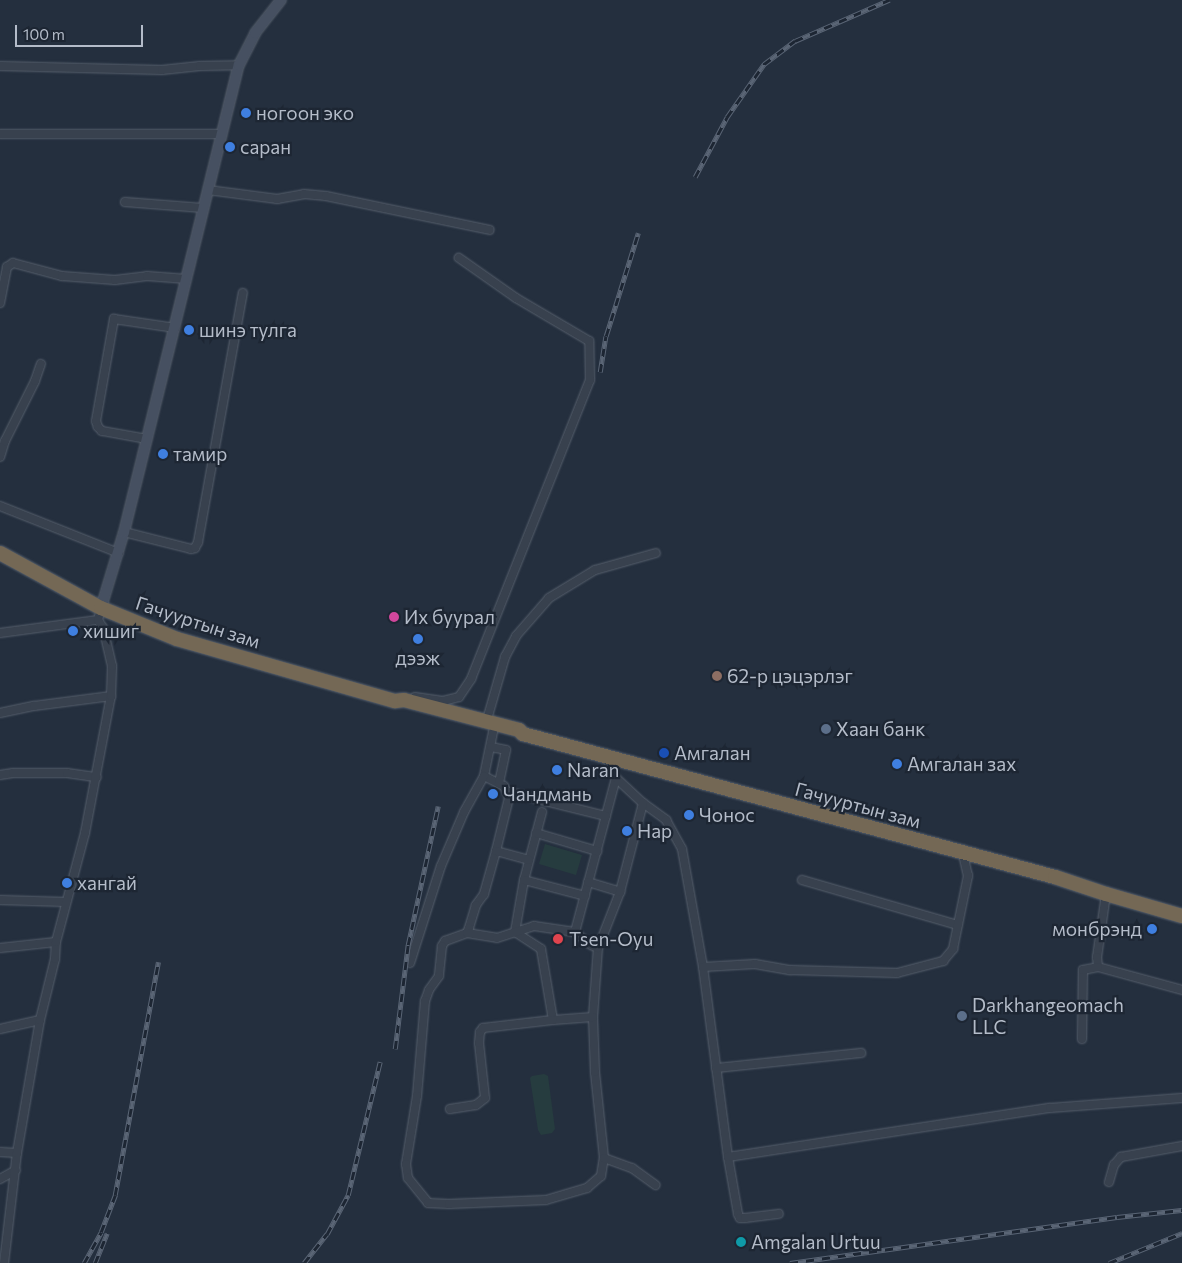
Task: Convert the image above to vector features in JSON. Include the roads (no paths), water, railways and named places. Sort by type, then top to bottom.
[{"type":"highway","name":"Гачууртын зам","points":[[0,553],[99,614],[177,639],[404,700],[490,727],[519,730],[523,734],[963,854],[1055,877],[1182,916]]},
{"type":"street","points":[[4,1263],[17,1153],[40,1020],[55,959],[56,942],[97,777],[111,696],[112,666],[99,614],[124,532],[238,65],[255,33],[281,0]]},
{"type":"street","points":[[0,66],[162,70],[238,65]]},
{"type":"street","points":[[0,134],[222,134]]},
{"type":"street","points":[[208,190],[277,199],[304,194],[326,196],[490,230]]},
{"type":"street","points":[[125,202],[203,208]]},
{"type":"street","points":[[396,698],[443,701],[459,698],[463,692],[470,679],[590,380],[589,341],[516,298],[459,258]]},
{"type":"street","points":[[0,303],[7,267],[13,263],[62,276],[115,280],[148,276],[186,279]]},
{"type":"street","points":[[124,532],[191,549],[195,548],[198,542],[243,293]]},
{"type":"street","points":[[147,440],[102,431],[98,427],[98,413],[114,320],[175,328]]},
{"type":"street","points":[[0,457],[4,441],[35,382],[41,364]]},
{"type":"street","points":[[0,506],[118,553]]},
{"type":"street","points":[[410,964],[441,866],[464,812],[484,776],[491,748],[490,727],[505,657],[516,636],[549,598],[595,570],[656,553]]},
{"type":"street","points":[[0,633],[99,614]]},
{"type":"street","points":[[0,714],[34,706],[111,696]]},
{"type":"street","points":[[491,748],[506,750],[499,782]]},
{"type":"street","points":[[605,756],[616,778],[643,803],[666,820],[682,849],[703,968],[728,1157],[740,1218],[779,1214]]},
{"type":"street","points":[[0,775],[13,773],[67,773],[97,777]]},
{"type":"street","points":[[466,933],[476,905],[484,894],[509,798],[508,792],[499,782],[484,776]]},
{"type":"street","points":[[575,932],[616,778]]},
{"type":"street","points":[[508,792],[606,816]]},
{"type":"street","points":[[598,948],[591,945],[575,932],[534,926],[497,938],[466,933],[446,941],[442,946],[439,976],[429,990],[425,1001],[417,1096],[406,1164],[408,1178],[422,1199],[434,1204],[546,1200],[568,1195],[595,1183],[601,1176],[604,1158],[595,1072],[593,1017],[598,948],[620,892],[643,803]]},
{"type":"street","points":[[515,932],[524,880],[542,812]]},
{"type":"street","points":[[536,833],[597,851]]},
{"type":"street","points":[[496,851],[529,860]]},
{"type":"street","points":[[703,968],[755,964],[790,970],[897,973],[943,961],[953,949],[968,876],[963,854]]},
{"type":"street","points":[[524,880],[584,896]]},
{"type":"street","points":[[802,880],[958,925]]},
{"type":"street","points":[[588,882],[620,892]]},
{"type":"street","points":[[1098,967],[1097,958],[1106,894]]},
{"type":"street","points":[[0,900],[66,902]]},
{"type":"street","points":[[515,932],[541,949],[553,1020]]},
{"type":"street","points":[[0,948],[56,942]]},
{"type":"street","points":[[1082,1039],[1083,970],[1098,967],[1182,990]]},
{"type":"street","points":[[450,1109],[476,1105],[485,1098],[479,1043],[480,1032],[483,1028],[593,1017]]},
{"type":"street","points":[[0,1029],[40,1020]]},
{"type":"street","points":[[716,1068],[861,1054]]},
{"type":"street","points":[[728,1157],[1050,1108],[1182,1098]]},
{"type":"street","points":[[1109,1182],[1114,1165],[1122,1157],[1182,1146]]},
{"type":"street","points":[[0,1152],[17,1153]]},
{"type":"street","points":[[604,1158],[632,1168],[655,1185]]},
{"type":"street","points":[[0,1179],[16,1170]]},
{"type":"railway","points":[[695,177],[727,117],[764,64],[795,41],[889,0]]},
{"type":"railway","points":[[600,372],[606,336],[638,233]]},
{"type":"railway","points":[[395,1049],[408,945],[438,806]]},
{"type":"railway","points":[[84,1263],[101,1232],[115,1195],[158,962]]},
{"type":"railway","points":[[304,1263],[327,1234],[348,1195],[380,1062]]},
{"type":"railway","points":[[790,1263],[1117,1217],[1182,1210]]},
{"type":"railway","points":[[95,1263],[107,1233]]},
{"type":"railway","points":[[1109,1263],[1182,1233]]},
{"type":"place","name":"ногоон эко","points":[[246,113]]},
{"type":"place","name":"саран","points":[[230,147]]},
{"type":"place","name":"шинэ тулга","points":[[189,330]]},
{"type":"place","name":"тамир","points":[[163,454]]},
{"type":"place","name":"Их буурал","points":[[394,617]]},
{"type":"place","name":"хишиг","points":[[73,631]]},
{"type":"place","name":"дээж","points":[[418,639]]},
{"type":"place","name":"62-р цэцэрлэг","points":[[717,676]]},
{"type":"place","name":"Хаан банк","points":[[826,729]]},
{"type":"place","name":"Амгалан","points":[[664,753]]},
{"type":"place","name":"Амгалан зах","points":[[897,764]]},
{"type":"place","name":"Naran","points":[[557,770]]},
{"type":"place","name":"Чандмань","points":[[493,794]]},
{"type":"place","name":"Чонос","points":[[689,815]]},
{"type":"place","name":"Нар","points":[[627,831]]},
{"type":"place","name":"хангай","points":[[67,883]]},
{"type":"place","name":"монбрэнд","points":[[1152,929]]},
{"type":"place","name":"Tsen-Oyu","points":[[558,939]]},
{"type":"place","name":"Darkhangeomach LLC","points":[[962,1016]]},
{"type":"place","name":"Amgalan Urtuu","points":[[741,1242]]}]
